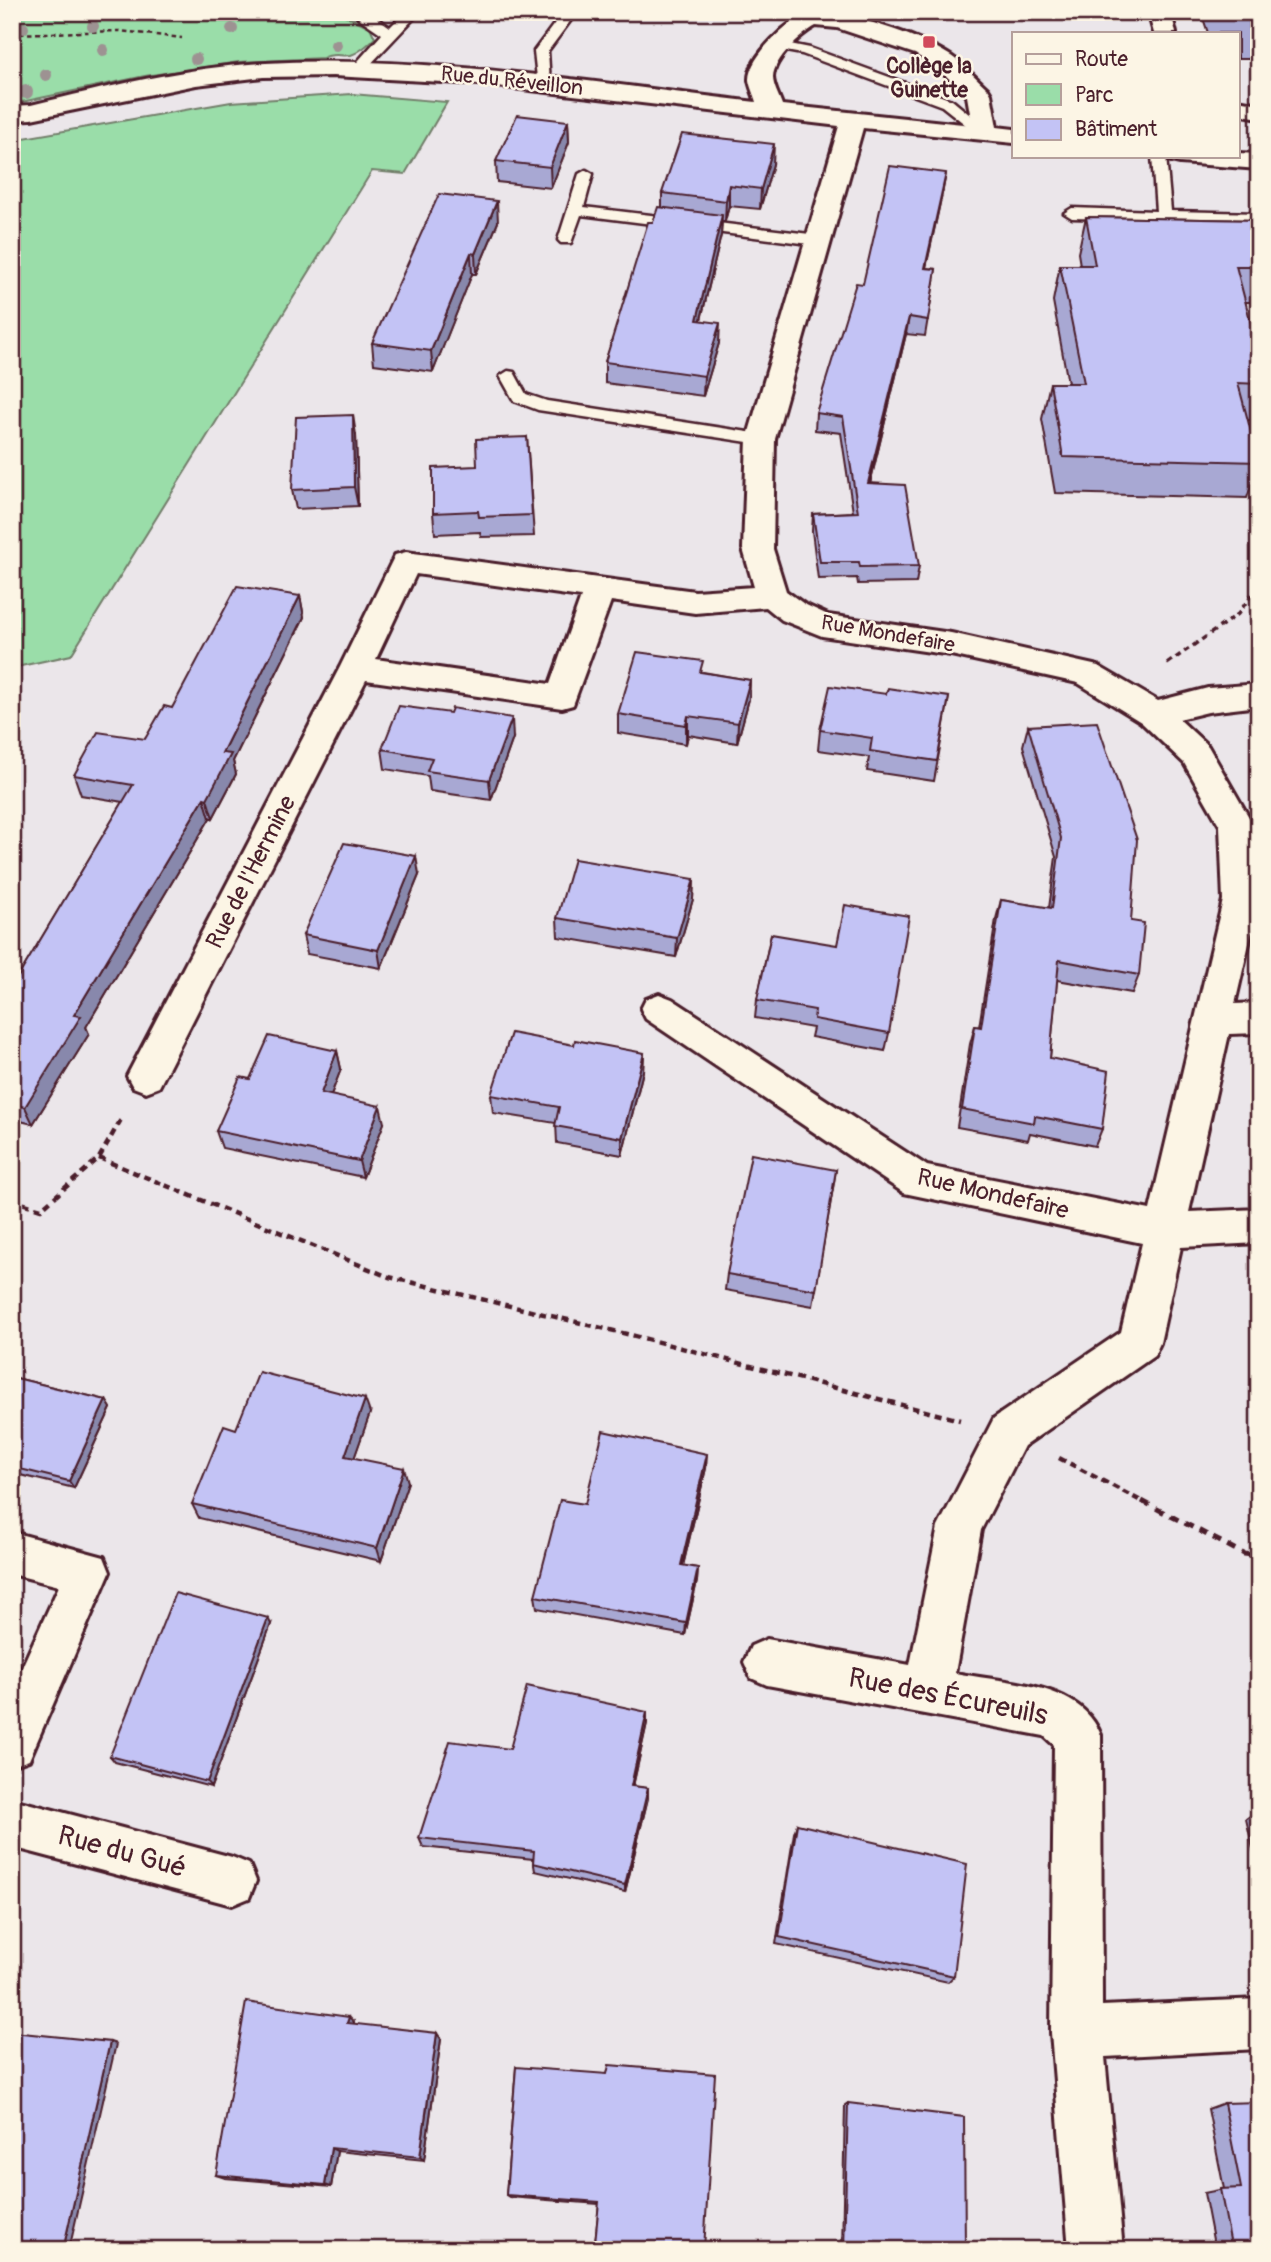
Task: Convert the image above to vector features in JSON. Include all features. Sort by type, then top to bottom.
[{"type":"street","points":[[1159,12],[1165,32]]},
{"type":"street","points":[[771,109],[761,80],[764,64],[799,26],[812,19],[840,21],[923,48],[946,63],[979,94],[986,134]]},
{"type":"street","name":"Rue du Réveillon","points":[[12,113],[30,112],[173,80],[294,69],[358,69],[543,84],[1012,136]]},
{"type":"street","points":[[1240,107],[1259,111]]},
{"type":"street","points":[[772,596],[758,550],[761,439],[853,120]]},
{"type":"street","points":[[1206,158],[1259,162]]},
{"type":"street","name":"Rue de l'Hermine","points":[[146,1076],[356,667],[406,562],[695,603],[772,596]]},
{"type":"street","points":[[356,667],[562,697],[599,589]]},
{"type":"street","name":"Rue Mondefaire","points":[[772,596],[793,612],[822,625],[951,644],[1087,674],[1153,714],[1196,755],[1237,826],[1241,900],[1139,1343],[1009,1432]]},
{"type":"street","points":[[1153,714],[1209,700],[1259,695]]},
{"type":"street","name":"Rue Mondefaire","points":[[659,1009],[918,1181],[1165,1230],[1259,1226]]},
{"type":"street","points":[[1213,1020],[1259,1018]]},
{"type":"street","points":[[928,1692],[960,1527],[1009,1432]]},
{"type":"street","points":[[12,1553],[88,1572],[12,1743]]},
{"type":"street","name":"Rue des Écureuils","points":[[767,1662],[1055,1715],[1078,1735],[1077,2033],[1096,2250]]},
{"type":"street","name":"Rue du Gué","points":[[12,1823],[232,1881]]},
{"type":"street","points":[[1077,2033],[1259,2024]]},
{"type":"lane","points":[[357,12],[372,19],[392,35]]},
{"type":"lane","points":[[358,69],[413,12]]},
{"type":"lane","points":[[543,84],[541,51],[570,12]]},
{"type":"lane","points":[[780,46],[805,51],[947,103],[986,134]]},
{"type":"lane","points":[[1160,158],[1164,215]]},
{"type":"lane","points":[[566,240],[586,174]]},
{"type":"lane","points":[[575,211],[818,240]]},
{"type":"lane","points":[[1072,213],[1259,218]]},
{"type":"lane","points":[[508,376],[520,397],[544,406],[761,439]]},
{"type":"path","points":[[454,12],[484,13],[556,31]]},
{"type":"path","points":[[1122,693],[1189,650],[1238,614],[1259,584]]},
{"type":"path","points":[[12,1200],[41,1209],[99,1158],[146,1076]]},
{"type":"path","points":[[99,1158],[389,1277],[631,1335],[1009,1432],[1244,1554],[1259,1556]]},
{"type":"green space","points":[[12,12],[338,12],[370,27],[375,38],[351,55],[239,62],[145,76],[12,104]]},
{"type":"green space","points":[[352,94],[447,102],[405,174],[372,171],[71,655],[12,668],[12,140],[231,102]]},
{"type":"building","points":[[1226,12],[1259,12],[1259,15],[1226,15]]},
{"type":"building","points":[[517,115],[568,121],[550,167],[496,161]]},
{"type":"building","points":[[682,134],[774,144],[761,189],[729,185],[726,201],[662,193]]},
{"type":"building","points":[[890,166],[946,173],[925,268],[936,269],[928,320],[909,317],[868,483],[905,485],[919,566],[860,567],[859,562],[820,562],[813,514],[858,512],[843,417],[816,413],[856,283],[863,284]]},
{"type":"building","points":[[439,194],[497,201],[475,254],[471,253],[431,351],[372,343]]},
{"type":"building","points":[[658,207],[722,215],[697,320],[720,323],[704,376],[605,362],[648,222],[653,222]]},
{"type":"building","points":[[1086,217],[1259,220],[1259,266],[1236,266],[1259,354],[1259,384],[1238,383],[1259,462],[1063,457],[1050,383],[1084,383],[1060,265],[1095,265]]},
{"type":"building","points":[[353,415],[354,487],[292,490],[296,417]]},
{"type":"building","points":[[527,437],[532,515],[479,517],[478,511],[433,513],[433,468],[477,466],[476,439]]},
{"type":"building","points":[[237,586],[300,596],[222,753],[231,754],[207,799],[204,798],[74,1015],[81,1016],[25,1107],[12,1104],[12,987],[133,785],[74,775],[98,732],[145,739],[164,706],[172,708]]},
{"type":"building","points":[[637,652],[703,661],[700,672],[750,680],[738,723],[688,716],[686,725],[618,714]]},
{"type":"building","points":[[830,686],[886,694],[888,688],[949,697],[937,761],[870,751],[872,738],[820,730]]},
{"type":"building","points":[[399,706],[450,713],[452,708],[512,718],[489,780],[427,771],[432,758],[382,749]]},
{"type":"building","points":[[1097,722],[1137,840],[1131,921],[1144,923],[1139,975],[1059,960],[1050,1058],[1109,1071],[1102,1129],[1035,1116],[1034,1123],[962,1109],[975,1026],[981,1027],[1001,900],[1052,908],[1061,838],[1028,726]]},
{"type":"building","points":[[344,843],[416,856],[378,950],[303,935]]},
{"type":"building","points":[[574,859],[694,879],[677,938],[557,918]]},
{"type":"building","points":[[845,905],[909,916],[889,1033],[814,1019],[815,1010],[757,1000],[771,934],[837,945]]},
{"type":"building","points":[[511,1033],[574,1045],[575,1040],[644,1053],[622,1138],[555,1126],[559,1107],[491,1095]]},
{"type":"building","points":[[269,1036],[337,1051],[321,1093],[380,1106],[359,1161],[216,1131],[240,1077],[250,1079]]},
{"type":"building","points":[[751,1154],[836,1170],[816,1290],[727,1274]]},
{"type":"building","points":[[259,1372],[365,1399],[345,1456],[404,1468],[377,1548],[192,1504],[224,1425],[236,1429]]},
{"type":"building","points":[[12,1377],[106,1400],[69,1481],[12,1467]]},
{"type":"building","points":[[603,1431],[707,1454],[681,1565],[698,1568],[686,1623],[535,1596],[560,1500],[585,1504]]},
{"type":"building","points":[[175,1593],[268,1618],[207,1782],[110,1756]]},
{"type":"building","points":[[527,1686],[647,1712],[631,1786],[648,1788],[625,1885],[533,1863],[534,1851],[419,1838],[450,1741],[510,1749]]},
{"type":"building","points":[[797,1824],[967,1864],[954,1976],[779,1937]]},
{"type":"building","points":[[246,2002],[349,2017],[347,2023],[437,2033],[420,2157],[331,2148],[325,2185],[216,2175]]},
{"type":"building","points":[[12,2032],[110,2042],[63,2250],[12,2248]]},
{"type":"building","points":[[609,2065],[715,2074],[704,2249],[595,2243],[599,2202],[506,2195],[516,2067],[607,2074]]},
{"type":"building","points":[[1259,2102],[1259,2250],[1232,2250],[1220,2189],[1241,2188],[1224,2103]]},
{"type":"building","points":[[848,2103],[964,2117],[965,2250],[844,2250]]},
{"type":"place","name":"Collège la Guinette","points":[[929,42]]}]
